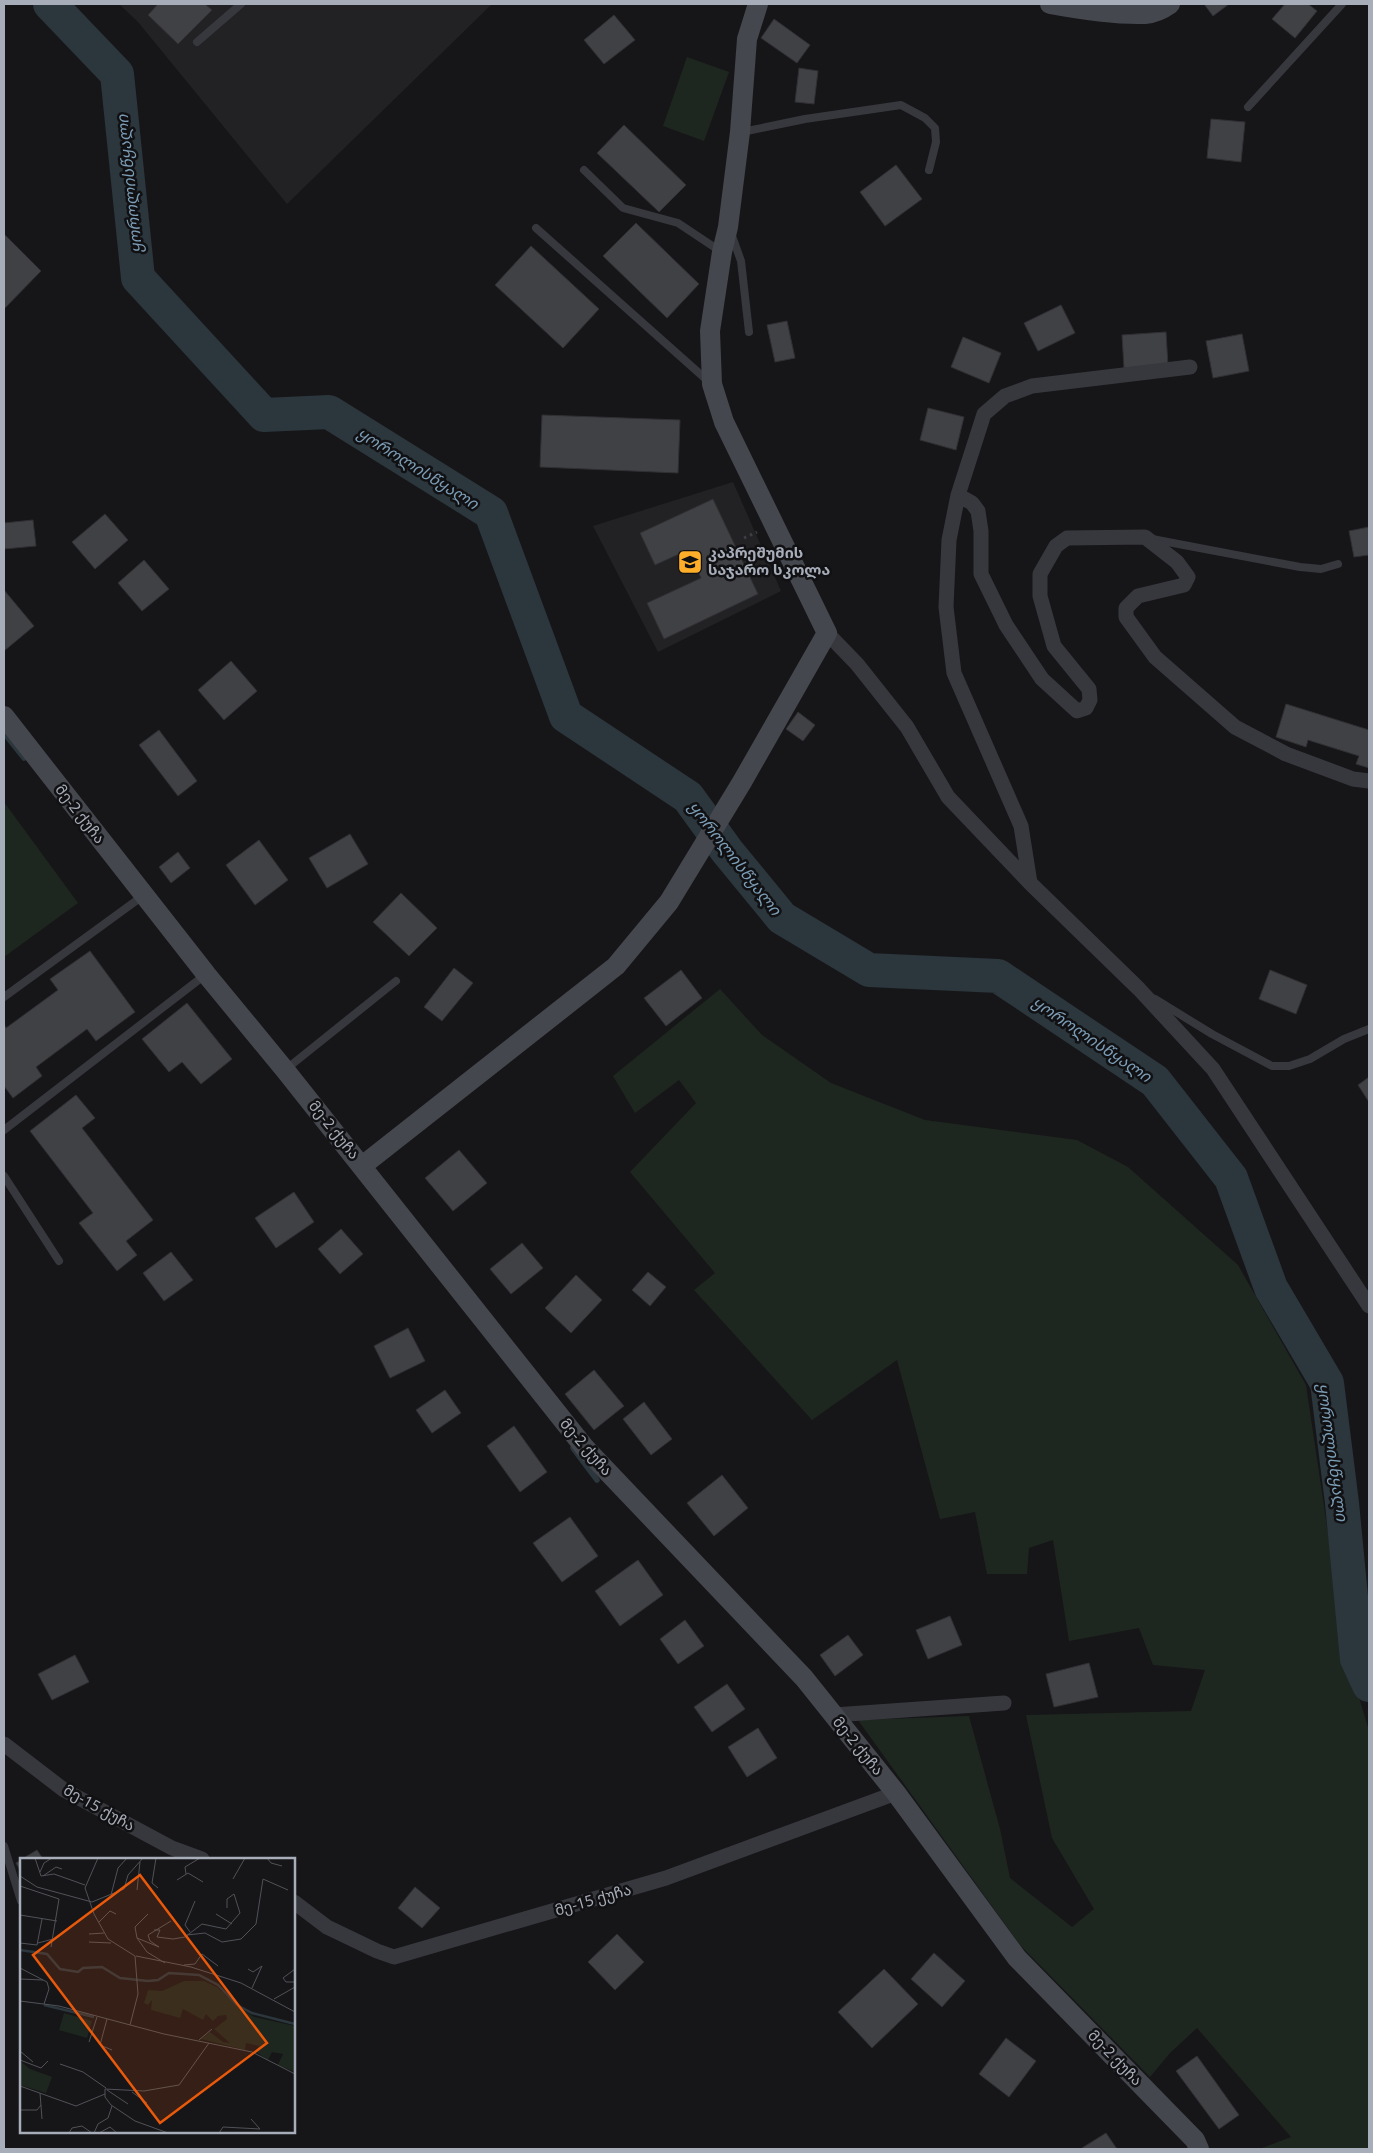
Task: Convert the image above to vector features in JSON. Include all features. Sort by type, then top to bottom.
[{"type":"street","points":[[758,4],[747,39],[740,132],[728,227],[722,252],[710,331],[712,384],[724,422],[827,633],[857,664],[907,727],[948,797],[1030,883],[1139,989],[1213,1068],[1369,1306]]},
{"type":"street","points":[[1050,4],[1072,8],[1146,14],[1170,4]]},
{"type":"street","points":[[1030,883],[1021,826],[954,673],[946,607],[949,540],[958,494],[984,414],[1005,396],[1032,386],[1190,367]]},
{"type":"street","points":[[958,494],[972,503],[978,511],[981,531],[981,574],[1006,625],[1042,679],[1077,711],[1086,708],[1090,700],[1089,689],[1054,646],[1040,596],[1040,574],[1056,546],[1067,538],[1145,537],[1177,562],[1188,577],[1184,585],[1138,596],[1126,608],[1126,617],[1155,657],[1235,727],[1286,754],[1353,779],[1369,781]]},
{"type":"street","points":[[362,1166],[616,966],[668,902],[742,782],[827,633]]},
{"type":"street","name":"მე-2 ქუჩა","points":[[4,716],[144,896],[362,1166],[585,1448],[804,1678],[896,1793],[1017,1958],[1195,2140],[1199,2149]]},
{"type":"street","points":[[834,1715],[1004,1703]]},
{"type":"street","name":"მე-15 ქუჩა","points":[[4,1744],[64,1790],[172,1848],[199,1858]]},
{"type":"street","name":"მე-15 ქუჩა","points":[[295,1903],[327,1927],[394,1957],[666,1878],[896,1793]]},
{"type":"lane","points":[[197,42],[241,4]]},
{"type":"lane","points":[[1248,107],[1342,4]]},
{"type":"lane","points":[[740,132],[901,105],[925,118],[935,128],[936,142],[929,170]]},
{"type":"lane","points":[[584,170],[623,208],[678,223],[722,252]]},
{"type":"lane","points":[[728,227],[741,261],[750,332]]},
{"type":"lane","points":[[536,228],[712,384]]},
{"type":"lane","points":[[1145,537],[1300,567],[1321,569],[1338,564]]},
{"type":"lane","points":[[4,997],[144,896]]},
{"type":"lane","points":[[4,1130],[206,974]]},
{"type":"lane","points":[[285,1070],[396,981]]},
{"type":"lane","points":[[1139,989],[1212,1034],[1272,1066],[1289,1066],[1310,1058],[1344,1039],[1369,1030]]},
{"type":"lane","points":[[4,1176],[59,1261]]},
{"type":"lane","points":[[4,1846],[20,1898]]},
{"type":"shaded area","points":[[119,4],[492,4],[287,204],[138,22]]},
{"type":"shaded area","points":[[687,57],[729,72],[704,141],[663,126]]},
{"type":"shaded area","name":"კაპრეშუმის საჯარო სკოლა","points":[[733,482],[781,591],[658,652],[593,526]]},
{"type":"shaded area","points":[[4,802],[78,903],[4,957]]},
{"type":"shaded area","points":[[720,989],[762,1035],[831,1083],[925,1120],[1077,1140],[1128,1167],[1238,1265],[1306,1385],[1346,1654],[1369,1731],[1369,2149],[1259,2149],[1291,2137],[1197,2028],[1170,2053],[1150,2077],[1020,1945],[858,1720],[969,1716],[1000,1829],[1010,1878],[1072,1927],[1094,1909],[1052,1838],[1026,1715],[1191,1711],[1205,1670],[1153,1665],[1139,1628],[1069,1641],[1053,1540],[1029,1548],[1027,1574],[987,1574],[975,1512],[940,1519],[897,1360],[812,1420],[694,1290],[715,1273],[630,1172],[696,1103],[679,1080],[635,1113],[613,1076]]},
{"type":"building","points":[[158,4],[205,4],[212,10],[178,44],[148,15]]},
{"type":"building","points":[[1204,4],[1229,4],[1213,16]]},
{"type":"building","points":[[1285,4],[1308,4],[1317,11],[1295,38],[1272,19]]},
{"type":"building","points":[[614,15],[635,40],[604,64],[584,40]]},
{"type":"building","points":[[774,19],[810,45],[797,63],[761,38]]},
{"type":"building","points":[[799,68],[818,71],[814,104],[795,102]]},
{"type":"building","points":[[1211,119],[1245,122],[1241,162],[1207,158]]},
{"type":"building","points":[[624,125],[686,185],[659,212],[597,153]]},
{"type":"building","points":[[896,165],[922,199],[885,226],[860,192]]},
{"type":"building","points":[[636,223],[699,284],[667,318],[603,256]]},
{"type":"building","points":[[4,234],[41,271],[4,309]]},
{"type":"building","points":[[531,246],[599,309],[563,348],[495,285]]},
{"type":"building","points":[[1061,305],[1075,333],[1038,351],[1024,323]]},
{"type":"building","points":[[787,321],[795,358],[775,362],[767,325]]},
{"type":"building","points":[[1166,332],[1168,366],[1124,368],[1122,335]]},
{"type":"building","points":[[1242,334],[1249,371],[1213,378],[1206,341]]},
{"type":"building","points":[[963,337],[1001,353],[989,383],[951,367]]},
{"type":"building","points":[[928,408],[964,417],[956,450],[920,440]]},
{"type":"building","points":[[542,415],[680,420],[678,473],[540,467]]},
{"type":"building","points":[[713,499],[758,594],[664,639],[647,603],[701,578],[688,550],[655,565],[640,533]]},
{"type":"building","points":[[105,514],[128,540],[95,569],[72,542]]},
{"type":"building","points":[[33,520],[36,546],[4,549],[4,523]]},
{"type":"building","points":[[1369,527],[1369,555],[1354,557],[1349,531]]},
{"type":"building","points":[[144,560],[169,589],[142,611],[118,583]]},
{"type":"building","points":[[4,590],[34,626],[4,651]]},
{"type":"building","points":[[231,661],[257,691],[224,720],[198,690]]},
{"type":"building","points":[[1286,704],[1369,730],[1369,768],[1356,764],[1359,756],[1308,740],[1306,747],[1276,737]]},
{"type":"building","points":[[798,712],[815,725],[803,741],[786,729]]},
{"type":"building","points":[[159,730],[197,781],[178,796],[139,745]]},
{"type":"building","points":[[350,834],[368,864],[327,888],[309,858]]},
{"type":"building","points":[[259,840],[288,880],[255,905],[226,865]]},
{"type":"building","points":[[178,852],[190,868],[171,883],[159,867]]},
{"type":"building","points":[[401,893],[437,928],[409,956],[373,922]]},
{"type":"building","points":[[90,951],[135,1012],[96,1041],[87,1029],[36,1067],[42,1076],[13,1098],[4,1086],[4,1024],[6,1028],[58,990],[50,979]]},
{"type":"building","points":[[454,968],[473,983],[442,1021],[424,1007]]},
{"type":"building","points":[[681,970],[702,998],[666,1026],[644,998]]},
{"type":"building","points":[[1270,970],[1307,985],[1296,1014],[1259,999]]},
{"type":"building","points":[[187,1003],[232,1059],[201,1084],[182,1062],[169,1072],[142,1039]]},
{"type":"building","points":[[1369,1077],[1369,1102],[1358,1085]]},
{"type":"building","points":[[76,1095],[95,1118],[82,1128],[153,1220],[126,1241],[137,1255],[117,1271],[79,1223],[93,1213],[30,1131]]},
{"type":"building","points":[[459,1150],[487,1183],[453,1211],[425,1178]]},
{"type":"building","points":[[294,1192],[314,1222],[276,1248],[255,1218]]},
{"type":"building","points":[[341,1229],[363,1254],[340,1274],[318,1249]]},
{"type":"building","points":[[522,1243],[543,1268],[511,1294],[490,1269]]},
{"type":"building","points":[[171,1252],[193,1280],[164,1301],[143,1273]]},
{"type":"building","points":[[648,1272],[666,1287],[650,1306],[632,1290]]},
{"type":"building","points":[[576,1275],[602,1300],[571,1333],[545,1308]]},
{"type":"building","points":[[408,1328],[425,1361],[390,1378],[374,1346]]},
{"type":"building","points":[[594,1370],[624,1406],[594,1430],[565,1394]]},
{"type":"building","points":[[445,1390],[461,1413],[432,1433],[416,1410]]},
{"type":"building","points":[[644,1402],[672,1439],[651,1455],[623,1419]]},
{"type":"building","points":[[514,1426],[547,1472],[520,1492],[487,1446]]},
{"type":"building","points":[[722,1475],[748,1508],[714,1536],[687,1503]]},
{"type":"building","points":[[570,1517],[598,1556],[562,1582],[533,1543]]},
{"type":"building","points":[[638,1560],[663,1595],[620,1626],[595,1591]]},
{"type":"building","points":[[950,1616],[962,1645],[928,1659],[916,1630]]},
{"type":"building","points":[[685,1620],[704,1646],[678,1664],[660,1639]]},
{"type":"building","points":[[848,1635],[863,1655],[835,1676],[820,1655]]},
{"type":"building","points":[[75,1655],[89,1682],[52,1700],[38,1674]]},
{"type":"building","points":[[1089,1663],[1098,1697],[1054,1707],[1046,1674]]},
{"type":"building","points":[[727,1684],[745,1709],[712,1732],[694,1707]]},
{"type":"building","points":[[758,1728],[777,1758],[747,1777],[728,1747]]},
{"type":"building","points":[[37,1850],[42,1858],[24,1858]]},
{"type":"building","points":[[20,1861],[20,1870],[16,1863]]},
{"type":"building","points":[[415,1887],[440,1908],[422,1928],[398,1908]]},
{"type":"building","points":[[617,1934],[644,1962],[615,1990],[588,1962]]},
{"type":"building","points":[[934,1953],[965,1981],[942,2007],[911,1979]]},
{"type":"building","points":[[884,1969],[918,2004],[872,2048],[838,2012]]},
{"type":"building","points":[[1006,2038],[1036,2061],[1009,2097],[979,2074]]},
{"type":"building","points":[[1197,2056],[1239,2115],[1219,2129],[1176,2071]]},
{"type":"building","points":[[1106,2133],[1117,2149],[1082,2148]]},
{"type":"waterway","name":"ყოროლისწყალი","points":[[50,4],[117,74],[138,278],[264,415],[329,412],[491,513],[566,716],[688,797],[727,851],[782,918],[869,970],[998,976],[1155,1081],[1231,1178],[1271,1288],[1327,1383],[1342,1503],[1357,1659],[1369,1685]]},
{"type":"waterway","points":[[4,733],[24,758]]},
{"type":"waterway","points":[[573,1448],[597,1480]]},
{"type":"place","name":"კაპრეშუმის საჯარო სკოლა","points":[[690,562]]}]
